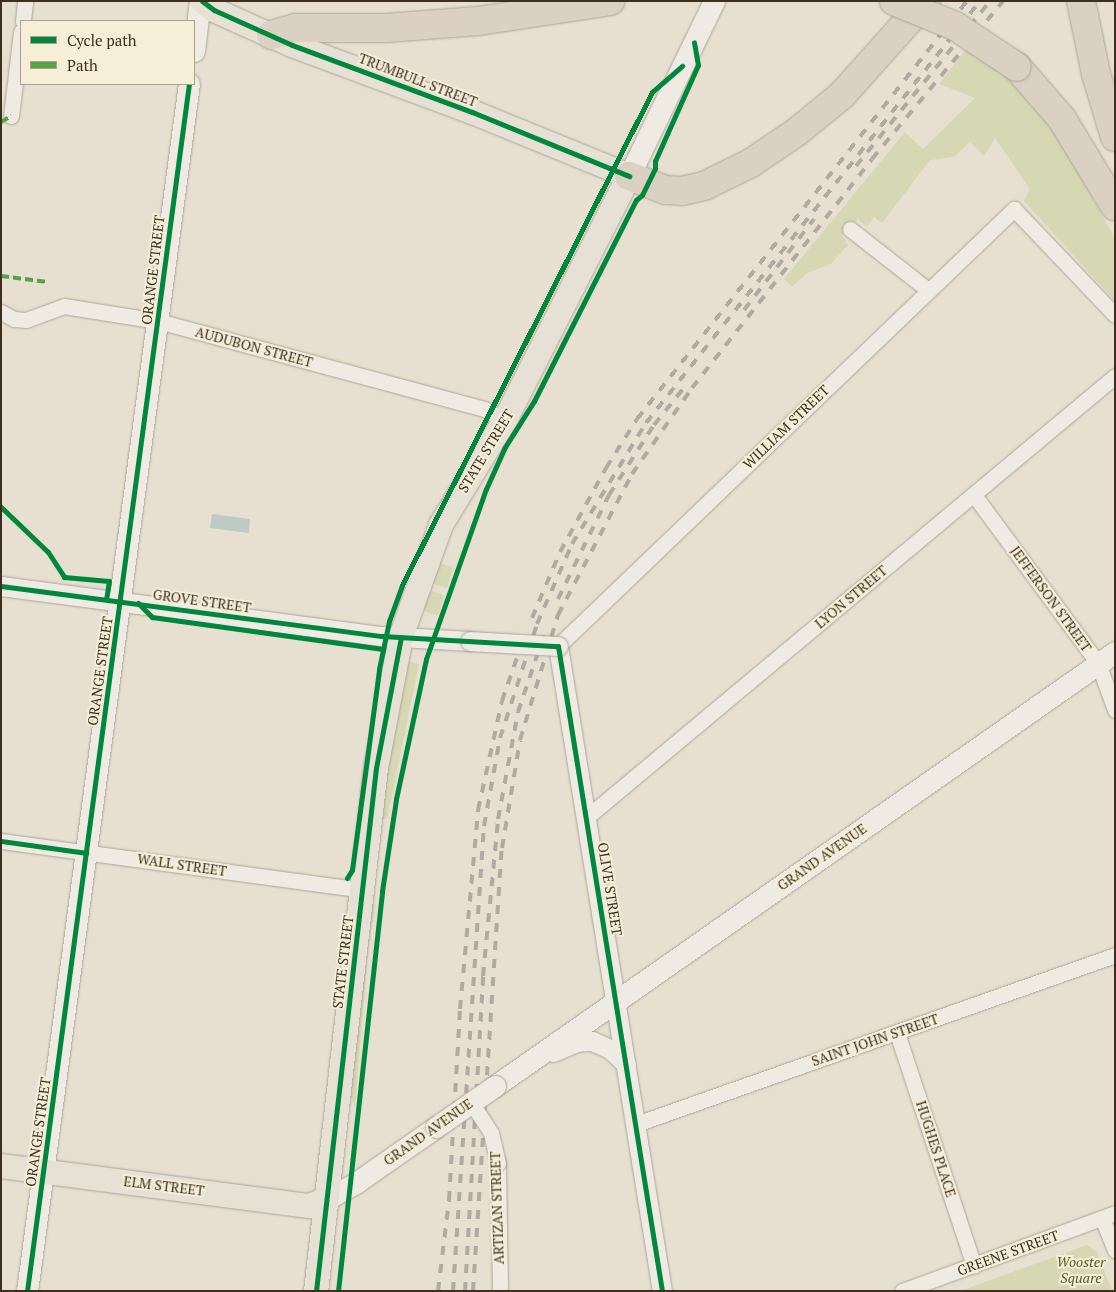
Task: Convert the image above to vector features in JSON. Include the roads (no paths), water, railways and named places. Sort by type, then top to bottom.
[{"type":"highway","points":[[271,35],[296,28],[386,28],[478,21],[611,1]]},
{"type":"highway","points":[[894,1],[961,29],[1017,67],[1062,118],[1115,206]]},
{"type":"highway","points":[[629,176],[666,190],[682,192],[712,182],[751,163],[798,131],[842,95],[926,1]]},
{"type":"highway","points":[[1081,1],[1096,74],[1115,137]]},
{"type":"main road","name":"TRUMBULL STREET","points":[[201,1],[214,10],[271,35],[629,176]]},
{"type":"main road","points":[[195,44],[201,1]]},
{"type":"main road","name":"STATE STREET","points":[[316,1291],[376,768],[401,637],[441,525],[505,420],[629,176],[714,1]]},
{"type":"main road","name":"ORANGE STREET","points":[[27,1291],[189,85]]},
{"type":"main road","name":"GRAND AVENUE","points":[[325,1200],[495,1086],[615,999],[1106,658]]},
{"type":"main road","name":"ELM STREET","points":[[1,1166],[309,1206],[325,1200]]},
{"type":"street","points":[[23,20],[25,1]]},
{"type":"street","points":[[11,116],[20,40]]},
{"type":"street","name":"WILLIAM STREET","points":[[558,646],[1014,209],[1115,315]]},
{"type":"street","points":[[850,229],[928,290]]},
{"type":"street","name":"AUDUBON STREET","points":[[1,312],[14,319],[26,320],[64,306],[158,321],[490,411],[505,420]]},
{"type":"street","name":"LYON STREET","points":[[587,817],[974,496],[1115,376]]},
{"type":"street","name":"JEFFERSON STREET","points":[[974,496],[1106,658],[1115,710]]},
{"type":"street","name":"GROVE STREET","points":[[1,586],[401,637]]},
{"type":"street","points":[[401,637],[558,646]]},
{"type":"street","name":"OLIVE STREET","points":[[558,646],[662,1291]]},
{"type":"street","name":"WALL STREET","points":[[1,841],[363,890]]},
{"type":"street","name":"SAINT JOHN STREET","points":[[636,1124],[1115,955]]},
{"type":"street","name":"HUGHES PLACE","points":[[897,1032],[974,1266]]},
{"type":"street","name":"GRAND AVENUE","points":[[529,1062],[576,1042],[592,1041],[610,1049],[626,1064]]},
{"type":"street","name":"ARTIZAN STREET","points":[[471,1102],[491,1133],[498,1163],[500,1291]]},
{"type":"street","points":[[1108,1216],[1115,1251]]},
{"type":"street","name":"GREENE STREET","points":[[902,1291],[1108,1216]]},
{"type":"railway","points":[[532,618],[560,552],[606,468],[637,419],[967,1]]},
{"type":"railway","points":[[453,1291],[484,826],[500,738],[537,624],[572,544],[646,423],[980,1]]},
{"type":"railway","points":[[856,166],[990,1]]},
{"type":"railway","points":[[473,1291],[502,848],[520,740],[558,615],[632,474],[692,388],[872,159],[1003,1]]},
{"type":"railway","points":[[744,310],[814,219]]},
{"type":"railway","points":[[558,599],[609,495],[654,425],[686,385]]},
{"type":"railway","points":[[465,1291],[483,976],[498,819],[518,712],[545,632]]},
{"type":"railway","points":[[438,1291],[449,1200],[460,1009],[478,810],[502,701],[522,643]]},
{"type":"park label","name":"Wooster Square","points":[[1081,1270]]}]
